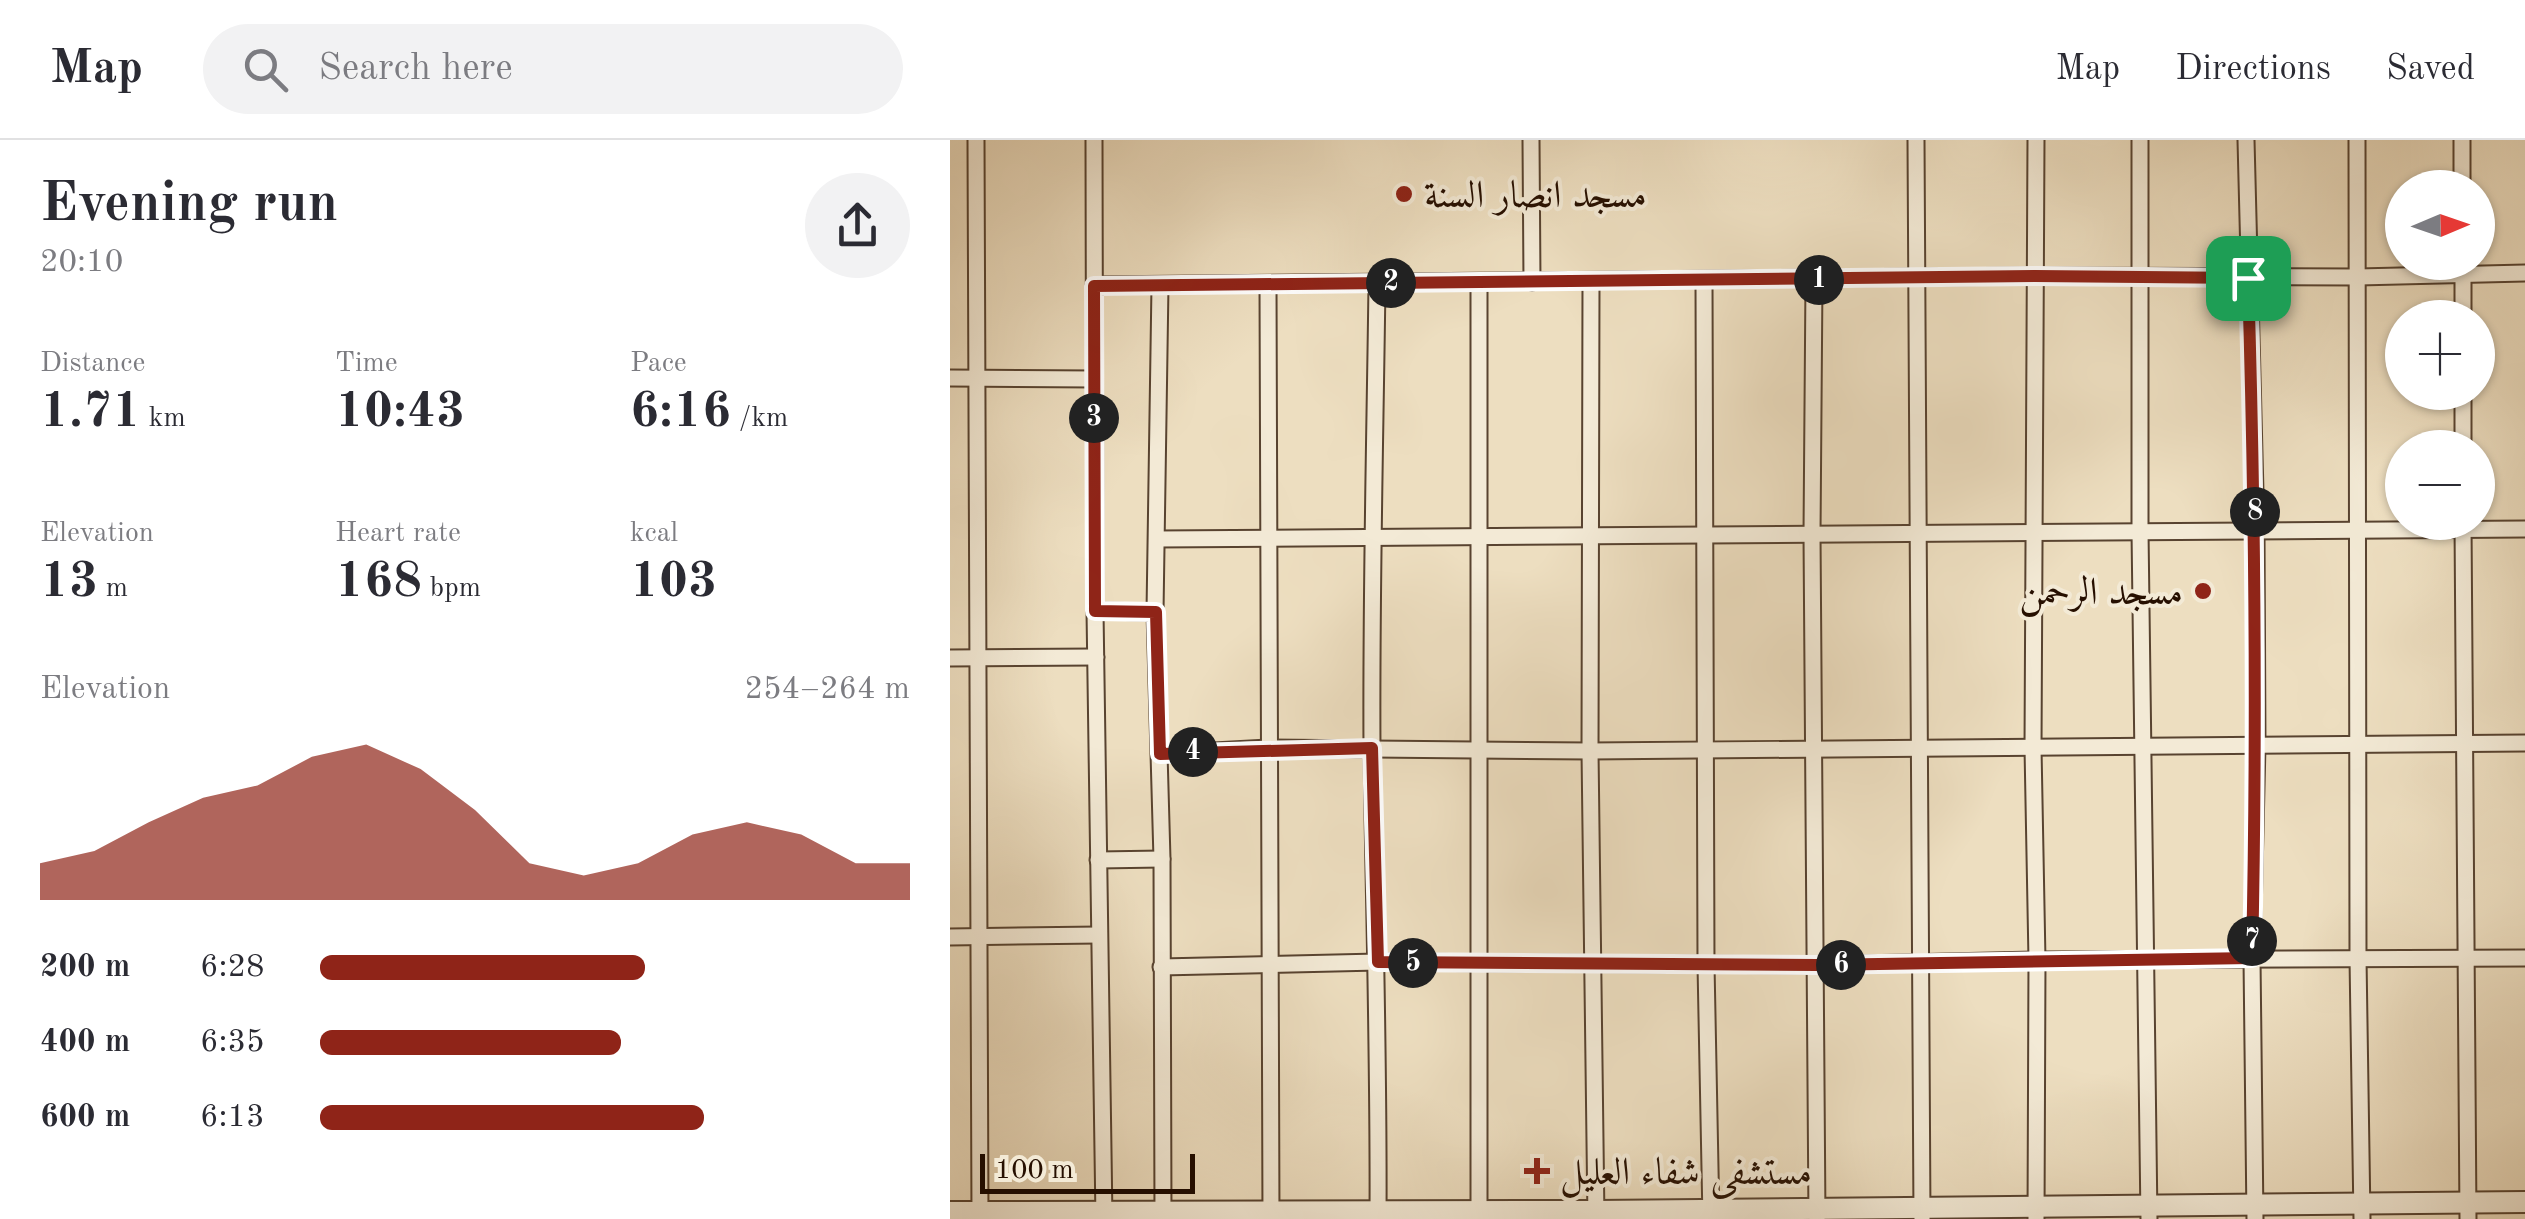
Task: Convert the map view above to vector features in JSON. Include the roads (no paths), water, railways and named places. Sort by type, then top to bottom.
[{"type":"street","points":[[976,140],[980,1216]]},
{"type":"street","points":[[1094,140],[1095,611],[1104,1215]]},
{"type":"street","points":[[1531,140],[1532,282]]},
{"type":"street","points":[[1916,140],[1922,1213]]},
{"type":"street","points":[[2036,140],[2036,1212]]},
{"type":"street","points":[[2140,140],[2140,530],[2149,1212]]},
{"type":"street","points":[[2246,140],[2256,532],[2252,958],[2255,1212]]},
{"type":"street","points":[[2357,140],[2362,1212]]},
{"type":"street","points":[[2462,140],[2462,170]]},
{"type":"street","points":[[2495,270],[2525,272]]},
{"type":"street","points":[[1094,286],[2385,275]]},
{"type":"street","points":[[1814,280],[1817,1213]]},
{"type":"street","points":[[1704,281],[1706,964],[1711,1214]]},
{"type":"street","points":[[1591,282],[1590,752],[1596,1215]]},
{"type":"street","points":[[1479,283],[1479,1214]]},
{"type":"street","points":[[1268,284],[1271,1214]]},
{"type":"street","points":[[1377,284],[1372,748],[1378,962],[1378,1215]]},
{"type":"street","points":[[1160,285],[1156,612],[1162,860],[1163,1215]]},
{"type":"street","points":[[950,378],[1094,379]]},
{"type":"street","points":[[2495,528],[2525,529]]},
{"type":"street","points":[[1157,539],[2385,529]]},
{"type":"street","points":[[2463,540],[2468,1211]]},
{"type":"street","points":[[1095,611],[1156,612]]},
{"type":"street","points":[[950,658],[1096,658]]},
{"type":"street","points":[[1160,754],[1268,748],[1590,752],[2525,743]]},
{"type":"street","points":[[1098,860],[1162,860]]},
{"type":"street","points":[[950,937],[1099,935]]},
{"type":"street","points":[[1162,968],[1378,962],[1594,966],[2525,958]]},
{"type":"street","points":[[950,1212],[980,1216],[2362,1212],[2468,1211],[2525,1202]]},
{"type":"place","name":"مسجد انصار السنة","points":[[1404,194]]},
{"type":"place","name":"مسجد الرحمن","points":[[2203,591]]},
{"type":"place","name":"مستشفى شفاء العليل","points":[[1537,1171]]}]
